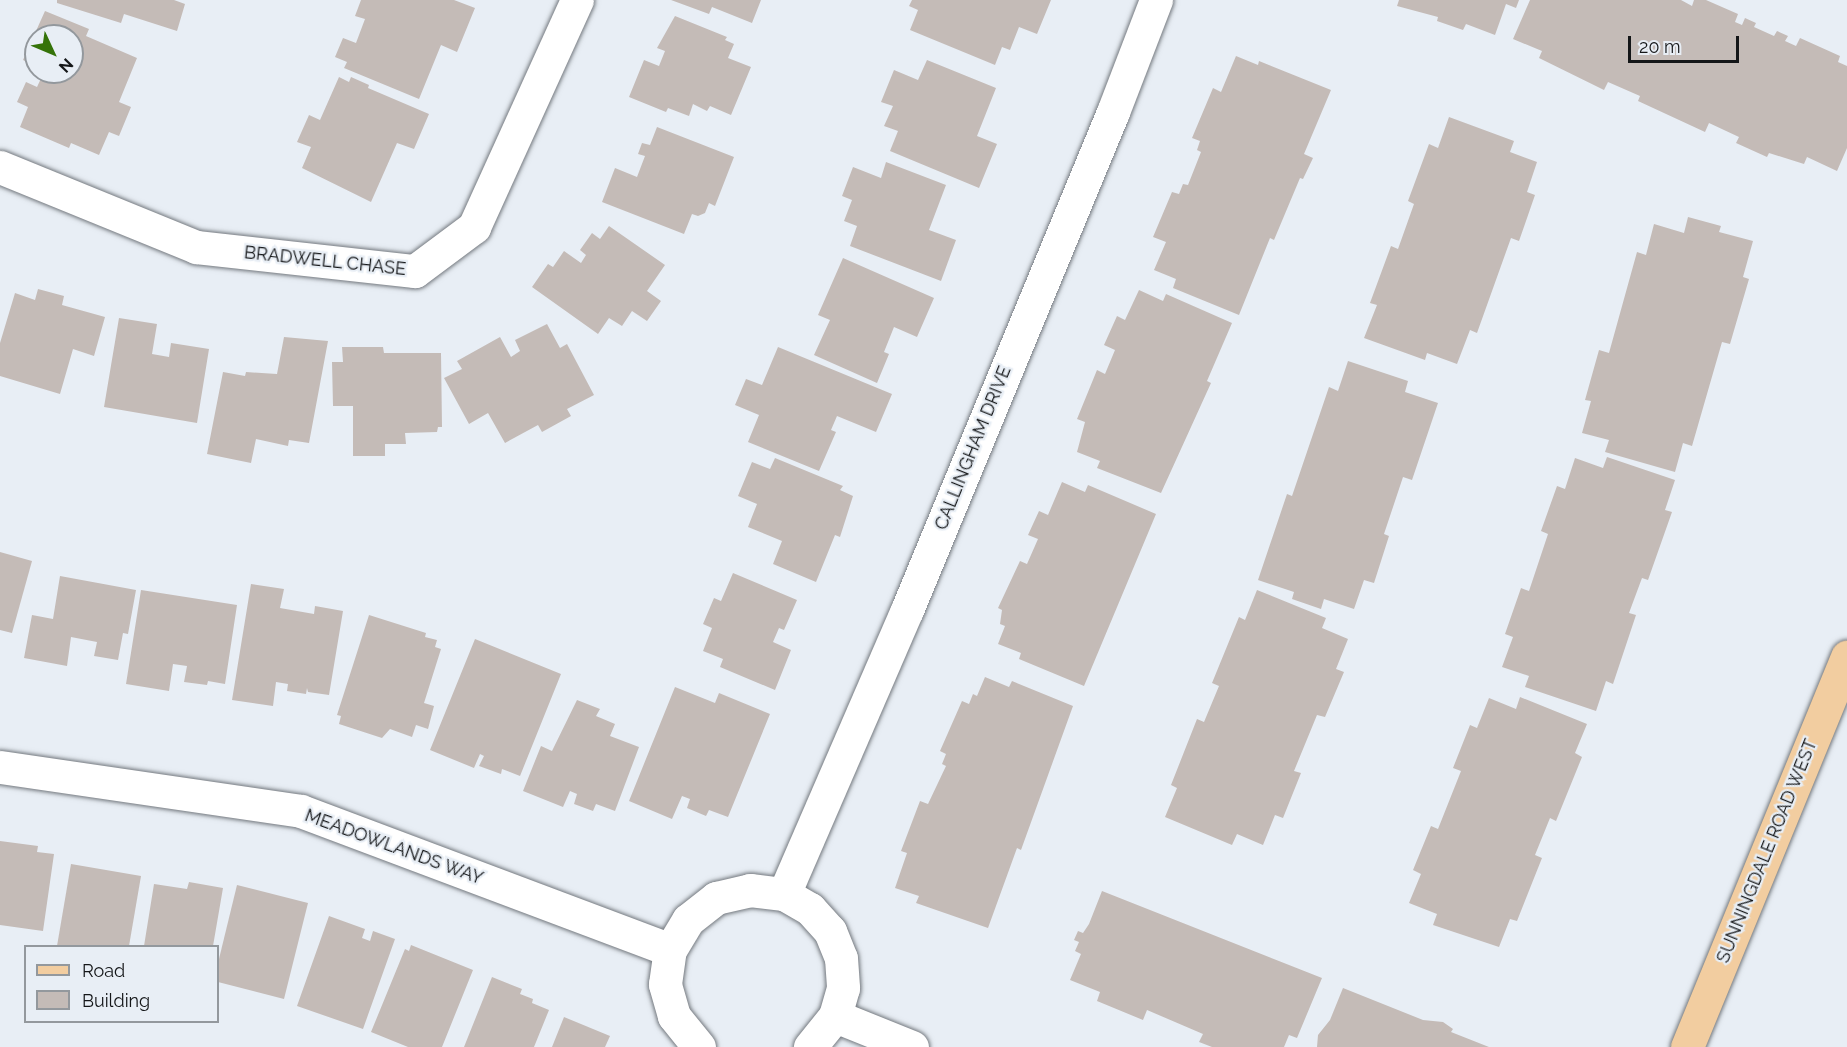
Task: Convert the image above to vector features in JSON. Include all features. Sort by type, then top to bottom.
[{"type":"main road","name":"SUNNINGDALE ROAD WEST","points":[[1687,1047],[1847,656]]},
{"type":"street","name":"BRADWELL CHASE","points":[[0,167],[196,247],[415,272],[474,227],[577,0]]},
{"type":"street","name":"CALLINGHAM DRIVE","points":[[784,894],[912,599],[1113,111],[1156,0]]},
{"type":"street","name":"MEADOWLANDS WAY","points":[[0,767],[301,811],[670,950]]},
{"type":"street","points":[[699,1047],[674,1016],[665,984],[670,950],[688,920],[716,898],[750,890],[784,894],[810,909],[830,931],[841,958],[843,988],[835,1016],[810,1047]]},
{"type":"street","points":[[835,1016],[912,1047]]},
{"type":"building","points":[[57,0],[174,0],[185,4],[177,31],[124,14],[121,23],[57,3]]},
{"type":"building","points":[[361,0],[454,0],[475,8],[457,52],[441,45],[419,99],[344,68],[347,62],[335,57],[343,38],[356,43],[365,19],[355,16]]},
{"type":"building","points":[[671,0],[761,0],[752,23],[712,7],[709,14]]},
{"type":"building","points":[[912,0],[1051,0],[1037,34],[1019,27],[1010,50],[1002,47],[995,65],[910,30],[918,10],[909,6]]},
{"type":"building","points":[[1399,0],[1519,0],[1516,8],[1506,4],[1495,35],[1466,24],[1463,30],[1437,21],[1438,17],[1397,6]]},
{"type":"building","points":[[1530,0],[1681,0],[1692,6],[1694,0],[1706,0],[1738,14],[1735,22],[1742,25],[1745,18],[1756,23],[1754,27],[1774,36],[1777,31],[1788,36],[1785,41],[1796,46],[1800,38],[1840,56],[1838,62],[1847,66],[1847,148],[1837,171],[1807,157],[1804,164],[1769,153],[1767,157],[1736,143],[1739,137],[1709,123],[1705,132],[1638,101],[1640,96],[1608,82],[1604,90],[1539,58],[1542,51],[1513,39]]},
{"type":"building","points":[[45,11],[77,24],[39,24]]},
{"type":"building","points":[[675,16],[727,37],[725,40],[734,44],[728,58],[751,67],[731,115],[710,106],[707,111],[693,104],[689,116],[668,108],[666,112],[629,97],[644,60],[659,66],[665,51],[657,48]]},
{"type":"building","points":[[84,27],[89,29],[86,36],[137,58],[119,102],[131,107],[119,136],[109,132],[99,155],[71,143],[69,148],[20,127],[28,107],[17,102],[25,84],[37,87],[38,84],[84,84]]},
{"type":"building","points":[[1236,56],[1258,65],[1259,61],[1331,90],[1304,154],[1313,158],[1303,179],[1300,178],[1274,240],[1270,238],[1239,315],[1173,288],[1176,279],[1154,270],[1166,242],[1153,237],[1172,192],[1179,194],[1183,184],[1188,185],[1201,152],[1197,150],[1200,141],[1192,138],[1213,88],[1221,92]]},
{"type":"building","points":[[927,60],[996,88],[977,136],[997,144],[979,188],[890,151],[898,131],[884,126],[893,106],[881,102],[894,70],[918,80]]},
{"type":"building","points":[[339,77],[349,82],[351,77],[369,85],[368,88],[429,114],[414,149],[397,143],[371,202],[302,168],[311,147],[297,142],[309,115],[320,120]]},
{"type":"building","points":[[1449,117],[1514,141],[1510,152],[1537,162],[1527,192],[1535,195],[1519,241],[1511,238],[1477,333],[1470,330],[1457,364],[1427,353],[1425,360],[1364,338],[1377,305],[1370,303],[1391,246],[1398,249],[1414,204],[1408,201],[1429,144],[1438,148]]},
{"type":"building","points":[[657,127],[734,157],[715,206],[709,203],[705,213],[698,216],[692,214],[684,234],[602,202],[615,168],[637,177],[645,156],[638,154],[642,143],[650,145]]},
{"type":"building","points":[[886,162],[946,185],[929,230],[956,240],[941,281],[850,246],[857,226],[844,221],[852,200],[842,196],[853,167],[881,178]]},
{"type":"building","points":[[1688,217],[1721,226],[1719,232],[1753,241],[1743,277],[1749,279],[1730,344],[1722,342],[1692,446],[1683,443],[1675,472],[1605,452],[1609,440],[1582,433],[1591,401],[1585,400],[1599,350],[1609,353],[1637,252],[1646,255],[1654,224],[1684,233]]},
{"type":"building","points":[[609,226],[665,265],[647,291],[661,301],[647,321],[632,311],[622,326],[609,318],[598,334],[532,287],[548,264],[553,267],[564,251],[581,263],[586,255],[580,250],[592,233],[600,239]]},
{"type":"building","points":[[843,258],[934,298],[917,337],[894,327],[884,352],[889,354],[877,383],[814,355],[830,320],[818,315]]},
{"type":"building","points":[[38,289],[64,296],[62,305],[105,317],[94,356],[73,349],[60,394],[0,376],[0,343],[15,293],[35,300]]},
{"type":"building","points":[[1139,290],[1163,301],[1166,294],[1232,323],[1207,381],[1211,383],[1161,493],[1097,468],[1100,461],[1077,452],[1085,422],[1077,419],[1097,370],[1105,374],[1115,350],[1104,345],[1117,316],[1125,320]]},
{"type":"building","points":[[119,318],[157,324],[152,354],[169,357],[171,343],[209,349],[197,423],[104,407]]},
{"type":"building","points":[[547,324],[560,348],[567,344],[594,395],[567,409],[571,416],[542,432],[538,425],[505,443],[488,413],[469,424],[444,378],[462,369],[457,361],[500,337],[511,357],[520,351],[515,340]]},
{"type":"building","points":[[284,337],[328,341],[309,443],[289,440],[288,446],[256,439],[251,463],[207,454],[223,372],[245,376],[246,372],[277,374]]},
{"type":"building","points":[[342,347],[383,347],[384,353],[441,353],[442,427],[438,427],[437,432],[405,433],[406,444],[385,444],[385,456],[353,456],[353,406],[333,406],[332,362],[343,362]]},
{"type":"building","points":[[778,347],[892,394],[876,432],[837,416],[831,430],[836,432],[819,471],[748,442],[759,415],[735,405],[746,379],[762,385]]},
{"type":"building","points":[[1348,361],[1408,381],[1405,392],[1438,403],[1412,480],[1403,477],[1384,534],[1389,536],[1374,583],[1364,580],[1354,609],[1324,599],[1321,609],[1292,599],[1294,592],[1258,580],[1287,494],[1292,496],[1329,387],[1338,391]]},
{"type":"building","points":[[1607,457],[1675,480],[1665,510],[1672,512],[1648,580],[1642,578],[1629,613],[1636,615],[1613,684],[1606,681],[1596,711],[1525,687],[1529,676],[1502,667],[1513,637],[1505,634],[1521,588],[1529,591],[1548,534],[1541,531],[1557,486],[1565,489],[1575,458],[1603,468]]},
{"type":"building","points":[[775,458],[843,486],[840,490],[853,496],[840,537],[835,535],[816,582],[773,564],[782,541],[748,527],[757,504],[738,496],[752,462],[770,469]]},
{"type":"building","points":[[1062,482],[1085,492],[1088,485],[1156,514],[1084,686],[1019,659],[1021,653],[998,644],[1005,626],[1000,624],[1002,610],[998,608],[1020,561],[1027,564],[1038,539],[1028,535],[1039,511],[1048,515]]},
{"type":"building","points":[[0,552],[32,561],[12,633],[0,630]]},
{"type":"building","points":[[733,573],[797,600],[784,630],[779,628],[773,642],[791,650],[775,690],[720,667],[723,659],[703,651],[712,628],[703,624],[714,598],[721,601]]},
{"type":"building","points":[[60,576],[136,590],[128,634],[123,633],[118,660],[94,656],[97,642],[71,637],[67,666],[24,658],[32,615],[53,619]]},
{"type":"building","points":[[251,584],[284,589],[280,608],[314,614],[315,606],[343,611],[329,695],[308,692],[307,688],[306,694],[287,691],[288,684],[276,682],[273,706],[232,700]]},
{"type":"building","points":[[141,590],[237,605],[225,684],[208,681],[207,685],[184,682],[187,666],[173,664],[169,691],[126,684]]},
{"type":"building","points":[[1257,590],[1326,618],[1322,628],[1348,639],[1336,669],[1344,672],[1325,717],[1317,715],[1294,771],[1301,773],[1283,818],[1275,815],[1263,845],[1237,834],[1232,845],[1165,817],[1177,788],[1171,785],[1197,719],[1204,722],[1219,686],[1212,683],[1239,617],[1245,620]]},
{"type":"building","points":[[369,615],[426,633],[425,637],[437,640],[435,647],[441,649],[424,703],[434,706],[428,729],[416,725],[412,737],[390,729],[382,738],[339,724],[341,716],[337,715]]},
{"type":"building","points":[[475,639],[561,674],[520,776],[502,769],[501,774],[479,766],[484,756],[480,754],[474,768],[430,750]]},
{"type":"building","points":[[985,677],[1009,687],[1012,681],[1073,706],[1021,850],[1017,848],[988,928],[916,903],[919,896],[895,888],[907,853],[901,851],[920,801],[928,804],[946,766],[942,764],[946,754],[940,751],[962,701],[969,704],[973,694],[977,696]]},
{"type":"building","points":[[675,687],[715,703],[719,693],[770,714],[728,817],[709,810],[706,816],[687,808],[690,799],[682,796],[672,819],[629,801]]},
{"type":"building","points":[[1520,697],[1587,724],[1575,753],[1582,757],[1556,821],[1550,818],[1535,855],[1542,858],[1517,921],[1510,919],[1499,947],[1433,925],[1437,914],[1409,903],[1421,874],[1413,870],[1431,826],[1438,829],[1461,771],[1453,768],[1470,725],[1477,728],[1489,698],[1516,709]]},
{"type":"building","points":[[577,700],[600,709],[596,716],[615,724],[610,736],[639,747],[615,811],[596,804],[593,811],[574,804],[577,794],[570,791],[563,807],[523,791],[541,746],[552,751]]},
{"type":"building","points":[[0,841],[38,846],[37,852],[54,854],[43,931],[0,925]]},
{"type":"building","points":[[71,864],[141,876],[129,945],[57,945]]},
{"type":"building","points":[[189,882],[223,888],[213,945],[144,945],[154,884],[187,889]]},
{"type":"building","points":[[237,885],[308,903],[284,999],[219,982],[219,959]]},
{"type":"building","points":[[1102,891],[1322,978],[1297,1038],[1289,1035],[1284,1047],[1212,1047],[1199,1042],[1203,1034],[1147,1010],[1143,1020],[1097,1001],[1100,992],[1070,980],[1081,954],[1075,951],[1079,942],[1074,940],[1078,931],[1083,933],[1089,924]]},
{"type":"building","points":[[329,916],[365,929],[362,938],[370,941],[373,931],[395,939],[363,1029],[297,1006]]},
{"type":"building","points":[[411,945],[473,970],[442,1047],[408,1047],[371,1032],[405,949],[409,951]]},
{"type":"building","points":[[492,977],[522,989],[520,994],[533,999],[532,1003],[549,1010],[534,1047],[464,1047]]},
{"type":"building","points":[[1343,988],[1423,1020],[1443,1022],[1453,1029],[1451,1032],[1489,1047],[1317,1047],[1318,1035],[1330,1020]]},
{"type":"building","points":[[564,1017],[610,1036],[605,1047],[552,1047]]}]
